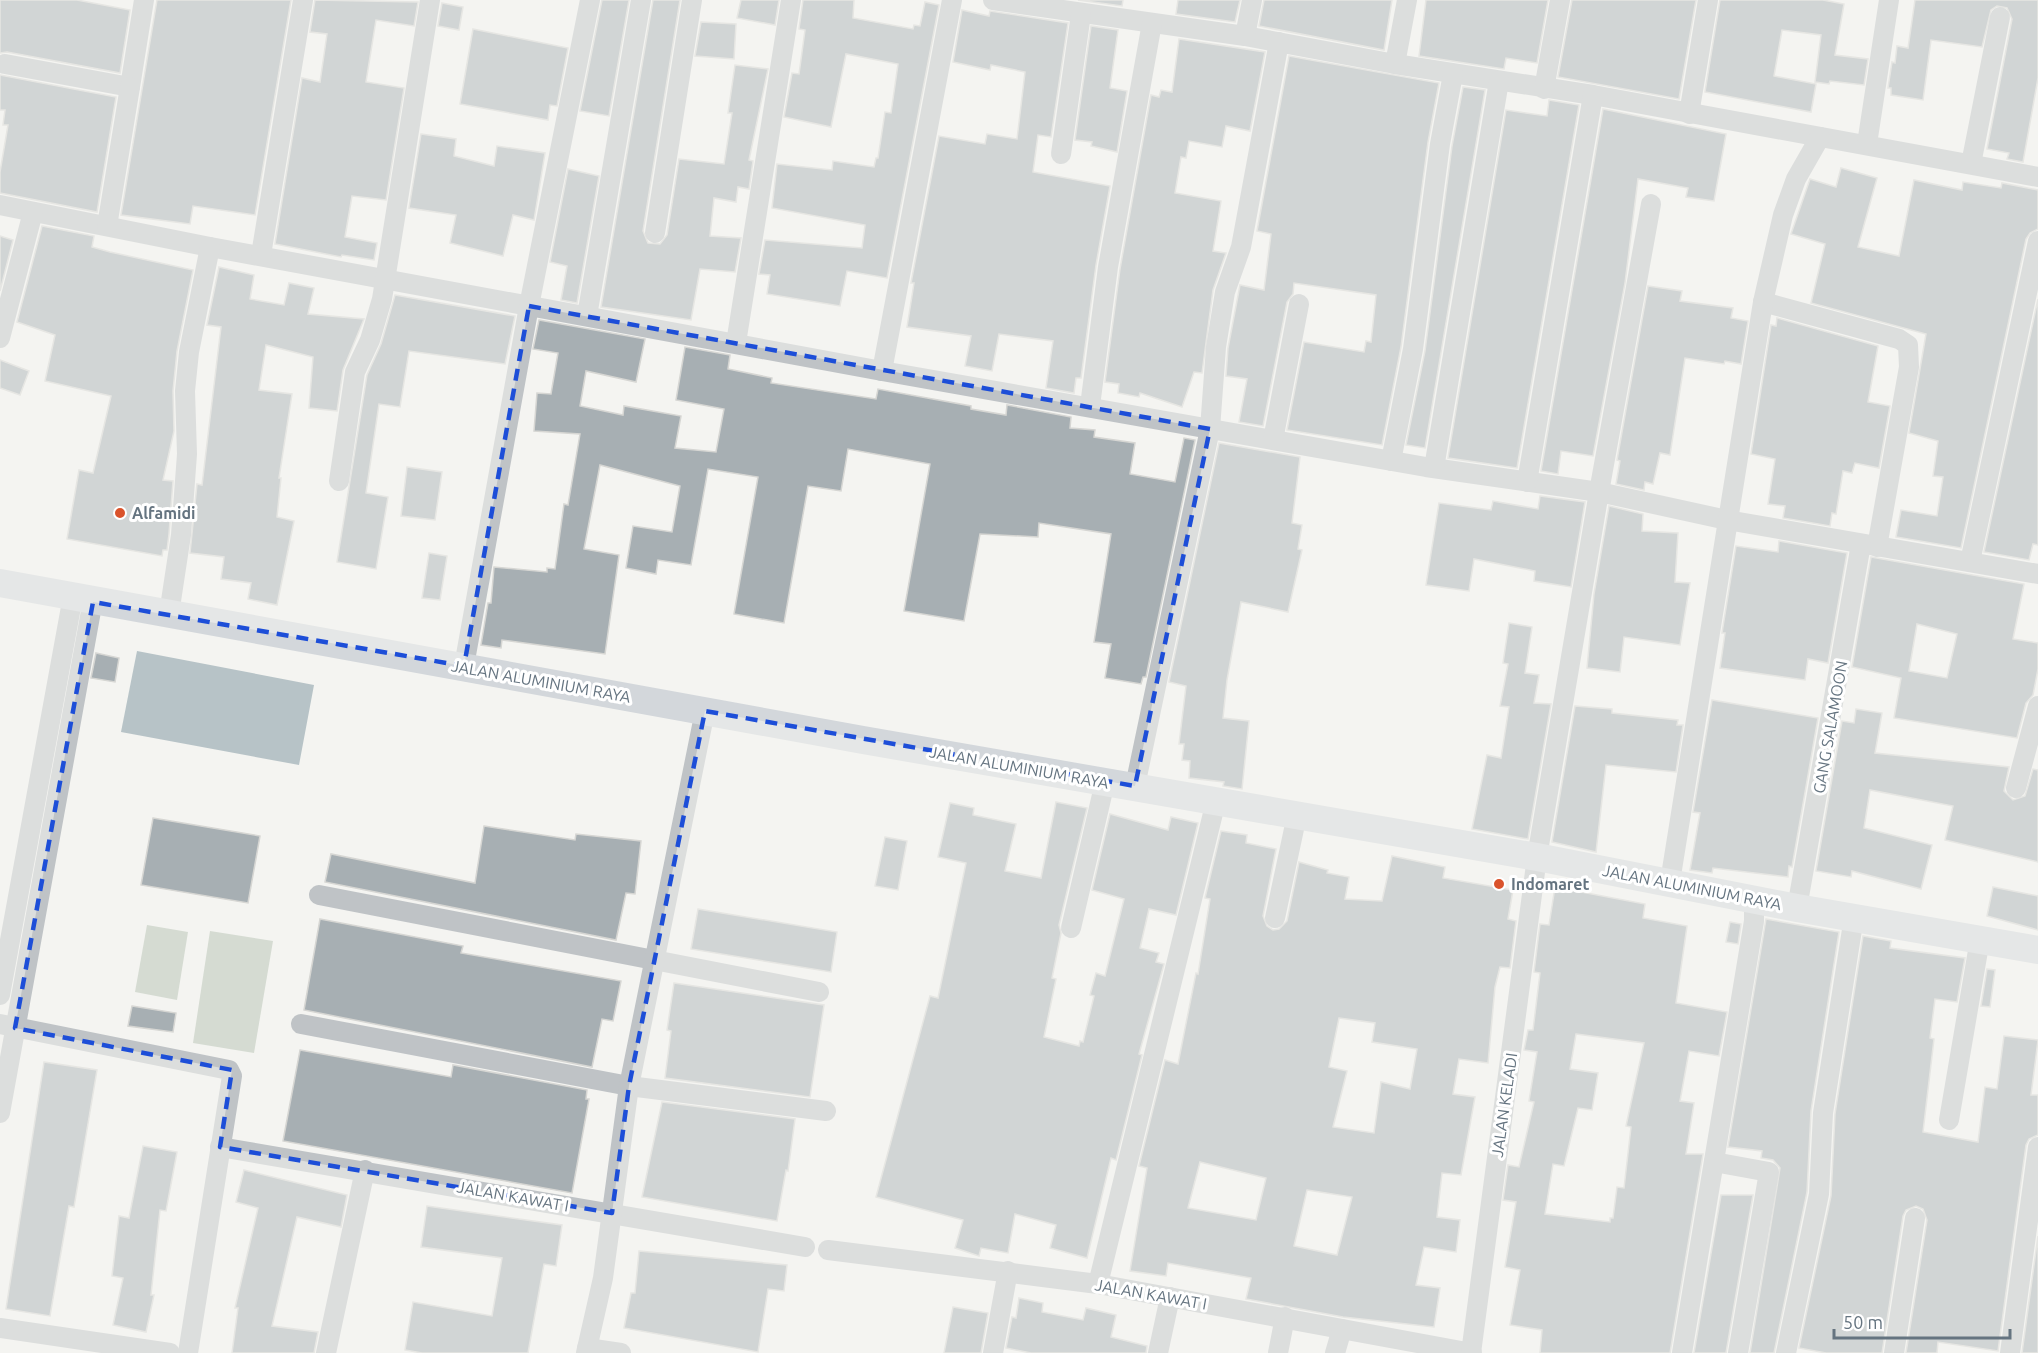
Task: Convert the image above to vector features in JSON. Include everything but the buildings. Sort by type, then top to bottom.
[{"type":"main road","name":"JALAN ALUMINIUM RAYA","points":[[0,583],[705,711],[1671,882],[1797,908],[2038,950]]},
{"type":"street","points":[[107,226],[144,0]]},
{"type":"street","points":[[261,255],[303,0]]},
{"type":"street","points":[[339,481],[355,372],[376,319],[430,0]]},
{"type":"street","points":[[464,666],[529,306],[590,0]]},
{"type":"street","points":[[587,316],[617,155],[641,0]]},
{"type":"street","points":[[655,233],[692,0]]},
{"type":"street","points":[[736,343],[791,0]]},
{"type":"street","points":[[882,371],[952,0]]},
{"type":"street","points":[[999,0],[1081,14],[1245,36],[1453,74],[1593,95],[2038,177]]},
{"type":"street","points":[[1245,36],[1252,0]]},
{"type":"street","points":[[1395,64],[1407,0]]},
{"type":"street","points":[[1544,88],[1560,0]]},
{"type":"street","points":[[1689,114],[1708,0]]},
{"type":"street","points":[[1867,144],[1889,0]]},
{"type":"street","points":[[1060,154],[1081,14]]},
{"type":"street","points":[[1971,164],[2000,17]]},
{"type":"street","points":[[1090,406],[1108,267],[1152,23]]},
{"type":"street","points":[[1134,786],[1210,429],[1216,347],[1225,292],[1241,248],[1279,42]]},
{"type":"street","points":[[5,64],[130,87]]},
{"type":"street","points":[[1391,461],[1413,349],[1440,144],[1453,74]]},
{"type":"street","points":[[1434,468],[1499,81]]},
{"type":"street","points":[[1527,482],[1593,95]]},
{"type":"street","points":[[1671,882],[1763,302],[1783,215],[1796,179],[1820,137]]},
{"type":"street","name":"JALAN KELADI","points":[[1472,1353],[1537,858],[1651,204]]},
{"type":"street","points":[[0,205],[210,247],[882,371],[1391,461],[1599,492],[1727,520],[2038,574]]},
{"type":"street","points":[[0,338],[33,212]]},
{"type":"street","points":[[1970,562],[2038,241]]},
{"type":"street","points":[[169,614],[181,535],[187,454],[185,391],[189,352],[210,247]]},
{"type":"street","name":"GANG SALAMOON","points":[[1763,302],[1899,339],[1908,345],[1909,367],[1869,546],[1797,908]]},
{"type":"street","points":[[1273,440],[1299,304]]},
{"type":"street","points":[[0,995],[83,598]]},
{"type":"street","points":[[0,1113],[8,1026],[83,598]]},
{"type":"street","points":[[2016,788],[2038,706]]},
{"type":"street","points":[[621,1353],[587,1351],[603,1278],[629,1086],[705,711]]},
{"type":"street","points":[[1071,928],[1105,782]]},
{"type":"street","points":[[1098,1284],[1216,801]]},
{"type":"street","points":[[1275,918],[1297,815]]},
{"type":"street","points":[[319,895],[819,992]]},
{"type":"street","points":[[1682,1353],[1754,921],[1754,898]]},
{"type":"street","points":[[1786,1353],[1819,1194],[1823,1113],[1854,917]]},
{"type":"street","points":[[1949,1120],[1980,939]]},
{"type":"street","points":[[301,1024],[629,1086],[826,1111]]},
{"type":"street","points":[[8,1026],[229,1070],[232,1084],[188,1353]]},
{"type":"street","name":"JALAN KAWAT I","points":[[220,1147],[805,1247]]},
{"type":"street","points":[[2010,1353],[2038,1147]]},
{"type":"street","points":[[1714,1162],[1769,1172],[1738,1353]]},
{"type":"street","points":[[326,1353],[365,1170]]},
{"type":"street","points":[[1894,1353],[1915,1218]]},
{"type":"street","name":"JALAN KAWAT I","points":[[828,1250],[1098,1284],[1472,1353]]},
{"type":"street","points":[[993,1353],[1008,1271]]},
{"type":"street","points":[[1158,1353],[1170,1297]]},
{"type":"street","points":[[1278,1353],[1285,1317]]},
{"type":"street","points":[[0,1328],[170,1353]]},
{"type":"street","points":[[1335,1353],[1342,1329]]},
{"type":"highlighted area","points":[[529,306],[1210,429],[1135,786],[705,711],[629,1086],[612,1213],[220,1147],[232,1070],[15,1028],[93,602],[464,666]]},
{"type":"shaded area","points":[[137,651],[314,685],[299,765],[121,732]]},
{"type":"shaded area","points":[[147,925],[188,932],[177,1000],[135,992]]},
{"type":"shaded area","points":[[210,931],[273,941],[254,1053],[193,1043]]},
{"type":"place","name":"Alfamidi","points":[[120,513]]},
{"type":"place","name":"Indomaret","points":[[1499,884]]}]
